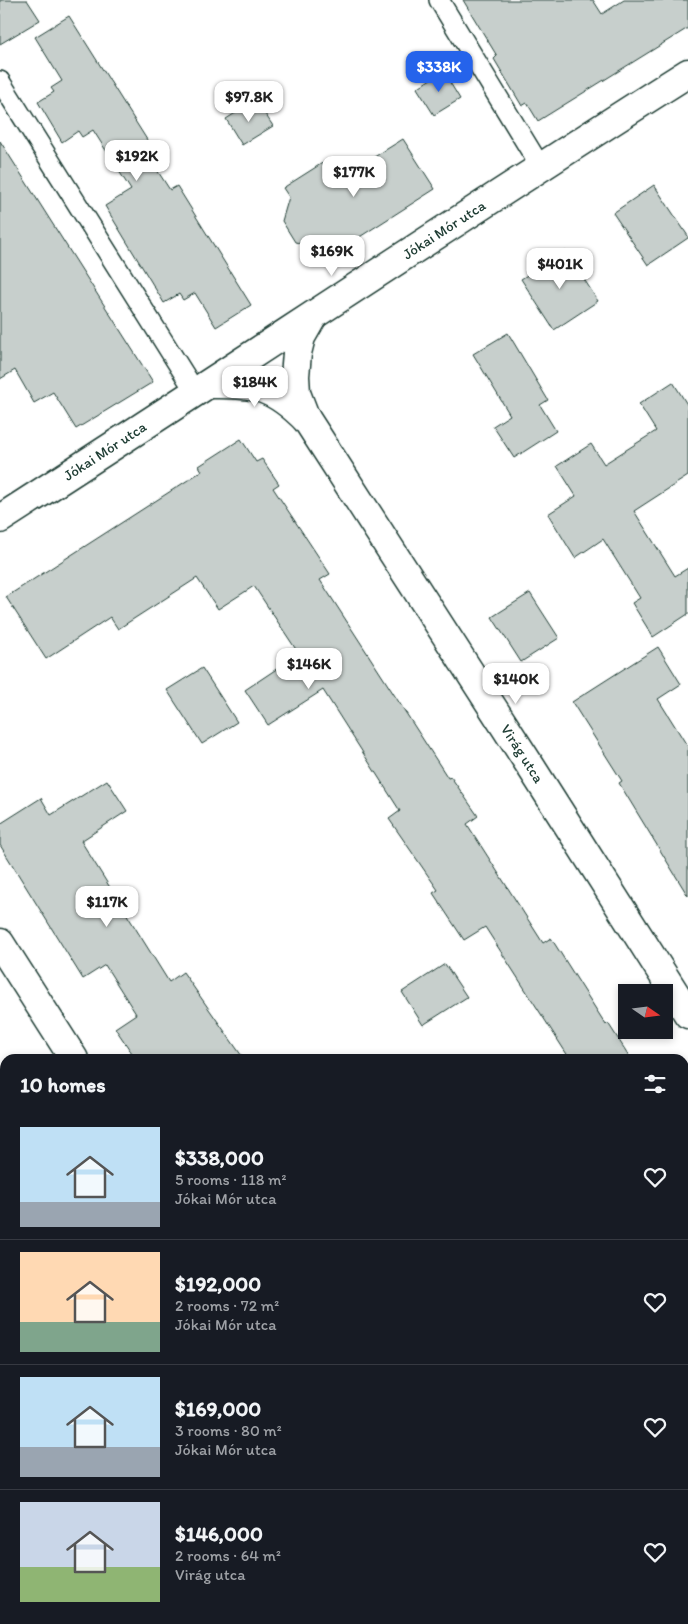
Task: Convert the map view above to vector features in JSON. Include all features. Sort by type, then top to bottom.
[{"type":"street","name":"Jókai Mór utca","points":[[0,519],[540,166],[688,73]]},
{"type":"street","name":"Virág utca","points":[[306,420],[296,393],[295,376],[297,353],[301,337],[312,316]]},
{"type":"street","name":"Virág utca","points":[[202,388],[237,383],[262,388],[280,396],[306,420],[531,767],[688,1014]]},
{"type":"street","points":[[0,943],[71,1054]]},
{"type":"lane","points":[[439,0],[540,166]]},
{"type":"lane","points":[[0,81],[202,388]]},
{"type":"building","points":[[0,0],[27,0],[40,20],[0,44]]},
{"type":"building","points":[[463,0],[593,0],[602,14],[624,0],[688,0],[688,28],[538,121],[527,103],[522,106],[494,59],[497,56]]},
{"type":"building","points":[[69,16],[149,143],[142,147],[170,190],[177,186],[251,305],[216,327],[195,293],[183,300],[179,294],[164,303],[105,206],[131,190],[93,130],[82,137],[78,131],[62,142],[38,102],[54,92],[51,88],[62,81],[35,37]]},
{"type":"building","points":[[443,71],[460,99],[434,115],[417,88]]},
{"type":"building","points":[[256,100],[273,126],[242,145],[226,119]]},
{"type":"building","points":[[403,139],[435,189],[336,252],[326,237],[312,246],[295,242],[282,221],[289,197],[283,188],[324,162],[336,181]]},
{"type":"building","points":[[0,141],[153,382],[76,429],[53,392],[34,403],[15,370],[0,379]]},
{"type":"building","points":[[654,185],[688,238],[648,265],[613,213]]},
{"type":"building","points":[[566,251],[598,301],[554,330],[521,279]]},
{"type":"building","points":[[508,333],[548,400],[540,405],[556,431],[514,458],[493,426],[510,415],[473,354]]},
{"type":"building","points":[[673,382],[688,406],[688,476],[634,511],[675,576],[688,568],[688,614],[653,637],[632,603],[640,598],[603,539],[575,558],[548,514],[576,496],[557,466],[591,444],[604,464],[656,431],[639,404]]},
{"type":"building","points":[[241,439],[256,462],[262,459],[279,484],[273,488],[330,574],[320,580],[448,778],[451,777],[478,816],[467,824],[543,943],[551,938],[606,1025],[608,1023],[628,1054],[567,1054],[485,927],[464,940],[433,893],[438,890],[389,819],[400,811],[323,690],[268,725],[245,690],[299,654],[254,586],[218,609],[197,578],[118,629],[110,617],[46,659],[6,597],[202,471],[199,466]]},
{"type":"building","points":[[530,593],[559,638],[521,662],[492,617]]},
{"type":"building","points":[[658,647],[681,684],[658,699],[688,747],[688,896],[619,783],[622,781],[572,702]]},
{"type":"building","points":[[202,668],[237,722],[202,744],[167,690]]},
{"type":"building","points":[[107,780],[127,811],[81,841],[169,982],[183,972],[240,1054],[133,1054],[115,1028],[136,1014],[105,965],[83,979],[0,845],[0,824],[41,798],[51,815]]},
{"type":"building","points":[[445,964],[467,997],[423,1025],[402,992]]}]
